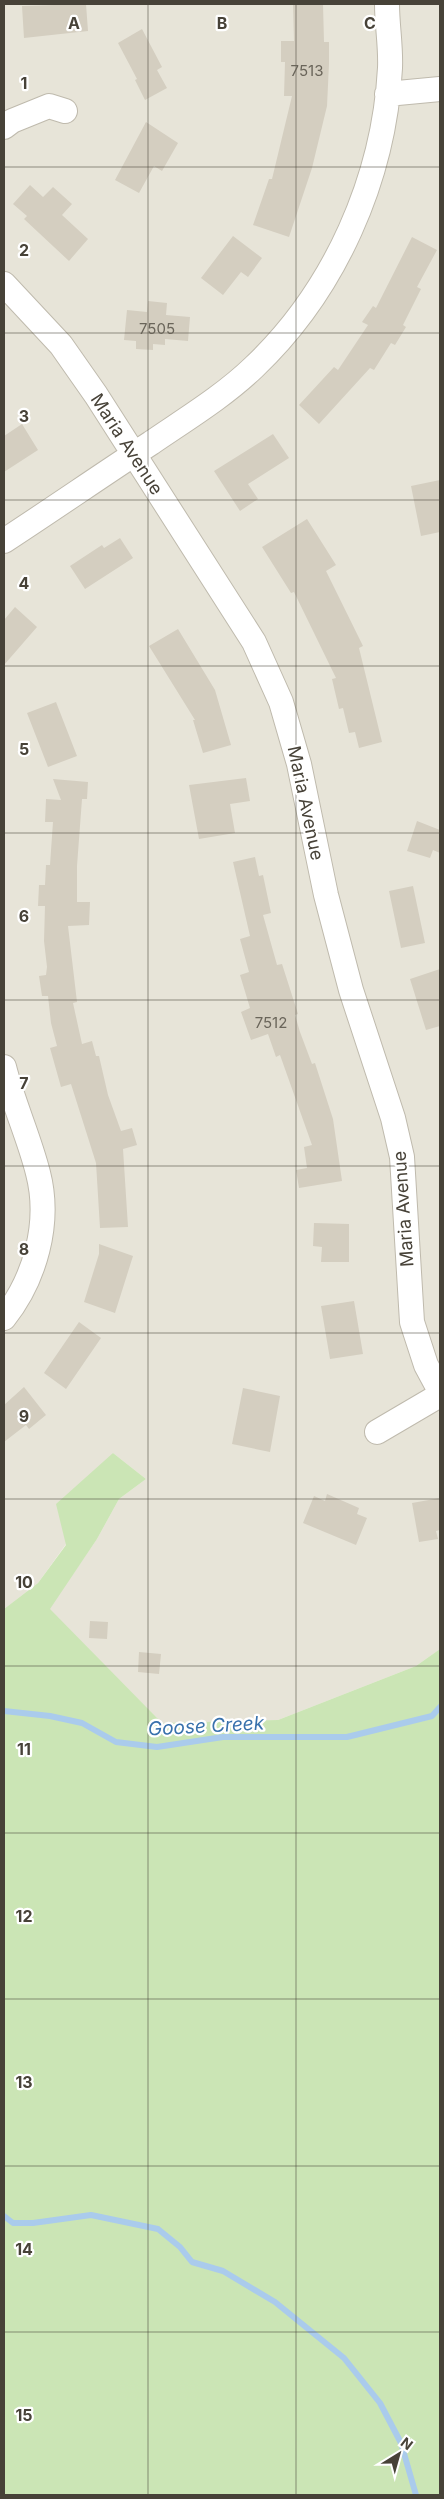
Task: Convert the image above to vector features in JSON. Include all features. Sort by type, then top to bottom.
[{"type":"street","points":[[4,542],[209,404],[253,368],[285,335],[317,293],[346,240],[368,186],[382,128],[387,94],[390,65],[387,4]]},
{"type":"street","points":[[387,94],[440,89]]},
{"type":"street","points":[[4,127],[12,121],[49,106],[65,111]]},
{"type":"street","name":"Maria Avenue","points":[[4,284],[61,345],[134,454],[254,642],[281,702],[300,764],[328,905],[351,990],[395,1126],[402,1157],[406,1194],[408,1278],[412,1322],[426,1365],[440,1390]]},
{"type":"street","points":[[4,1067],[38,1175],[42,1206],[40,1237],[30,1274],[12,1308],[4,1318]]},
{"type":"street","points":[[377,1432],[440,1394]]},
{"type":"shaded area","points":[[4,4],[440,4],[440,1649],[416,1666],[278,1720],[162,1723],[49,1609],[97,1539],[119,1499],[146,1479],[113,1453],[66,1544],[38,1583],[4,1609]]},
{"type":"green space","points":[[113,1453],[146,1479],[119,1499],[97,1539],[50,1609],[162,1723],[278,1720],[416,1666],[440,1649],[440,2495],[4,2495],[4,1609],[38,1583],[66,1545],[56,1504]]},
{"type":"building","points":[[86,4],[88,31],[24,38],[22,6]]},
{"type":"building","points":[[293,4],[323,4],[324,42],[329,42],[329,64],[327,106],[312,168],[289,237],[253,225],[269,179],[272,179],[292,96],[284,96],[285,62],[281,62],[281,41],[294,41]]},
{"type":"building","points":[[142,29],[162,67],[157,70],[167,88],[145,100],[135,80],[137,79],[118,43]]},
{"type":"building","points":[[146,122],[178,143],[162,171],[154,166],[139,193],[115,180]]},
{"type":"building","points":[[30,185],[43,197],[53,187],[72,204],[62,215],[88,239],[69,261],[24,219],[27,216],[13,204]]},
{"type":"building","points":[[233,236],[262,258],[248,277],[241,272],[223,295],[201,278]]},
{"type":"building","points":[[412,237],[437,250],[417,287],[421,289],[403,325],[406,327],[395,345],[391,343],[374,370],[370,368],[319,424],[299,405],[334,367],[338,370],[368,325],[362,322],[373,306],[376,308]]},
{"type":"building","points":[[148,301],[167,303],[166,315],[190,317],[188,341],[165,339],[165,345],[153,344],[153,350],[136,349],[136,341],[124,340],[127,310],[147,312]]},
{"type":"building","points":[[22,424],[38,450],[4,472],[4,436]]},
{"type":"building","points":[[273,434],[289,458],[248,484],[258,499],[240,511],[214,471]]},
{"type":"building","points":[[440,480],[440,532],[421,536],[411,486]]},
{"type":"building","points":[[307,519],[336,565],[326,571],[363,646],[359,648],[382,742],[359,748],[355,732],[349,733],[343,708],[339,709],[332,679],[336,678],[294,592],[291,593],[262,547]]},
{"type":"building","points":[[120,538],[133,558],[85,589],[70,566],[102,545],[104,548]]},
{"type":"building","points":[[15,607],[37,627],[4,665],[4,620]]},
{"type":"building","points":[[178,629],[215,690],[231,745],[203,753],[193,720],[195,720],[149,646]]},
{"type":"building","points":[[56,702],[77,756],[48,767],[27,713]]},
{"type":"building","points":[[246,778],[250,801],[230,804],[235,833],[199,839],[189,785]]},
{"type":"building","points":[[53,779],[88,782],[87,799],[82,799],[77,866],[77,902],[90,902],[89,925],[68,926],[77,1002],[73,1003],[82,1044],[92,1041],[96,1056],[99,1056],[108,1095],[121,1131],[132,1128],[137,1145],[123,1149],[128,1227],[100,1228],[96,1163],[71,1084],[61,1087],[50,1048],[57,1046],[51,1023],[48,996],[42,996],[39,976],[46,975],[47,967],[44,941],[45,906],[38,906],[39,885],[45,885],[46,865],[50,865],[53,822],[45,822],[46,799],[61,800]]},
{"type":"building","points":[[417,821],[440,830],[440,853],[433,850],[430,858],[407,851]]},
{"type":"building","points":[[255,857],[259,876],[263,875],[271,913],[263,915],[277,965],[282,964],[298,1014],[295,1015],[300,1032],[312,1064],[315,1063],[333,1119],[342,1181],[299,1188],[296,1170],[307,1168],[304,1147],[312,1145],[280,1055],[276,1057],[268,1034],[251,1040],[241,1012],[250,1008],[240,975],[249,972],[240,939],[250,936],[233,862]]},
{"type":"building","points":[[413,886],[425,943],[401,948],[389,891]]},
{"type":"building","points":[[440,969],[440,1026],[426,1030],[410,979]]},
{"type":"building","points":[[314,1223],[349,1224],[349,1262],[321,1262],[322,1247],[313,1246]]},
{"type":"building","points":[[99,1244],[133,1256],[115,1313],[84,1302],[99,1254]]},
{"type":"building","points":[[354,1301],[363,1354],[330,1359],[321,1306]]},
{"type":"building","points":[[79,1322],[101,1338],[66,1389],[44,1373]]},
{"type":"building","points":[[24,1387],[46,1415],[29,1429],[26,1425],[4,1442],[4,1405]]},
{"type":"building","points":[[243,1388],[280,1396],[270,1452],[232,1444]]},
{"type":"building","points":[[327,1494],[359,1508],[357,1514],[367,1518],[356,1545],[303,1523],[314,1496],[325,1501]]},
{"type":"building","points":[[440,1498],[440,1530],[436,1531],[438,1539],[419,1542],[412,1503]]},
{"type":"building","points":[[90,1621],[108,1622],[107,1639],[89,1638]]},
{"type":"building","points":[[139,1652],[161,1654],[159,1674],[138,1672]]},
{"type":"waterway","name":"Goose Creek","points":[[4,1711],[50,1716],[82,1723],[116,1742],[157,1747],[223,1737],[347,1737],[432,1716],[440,1707]]},
{"type":"waterway","name":"Goose Creek","points":[[4,2216],[13,2223],[33,2223],[91,2215],[158,2229],[180,2247],[192,2262],[223,2271],[275,2302],[344,2358],[380,2403],[401,2443],[416,2495]]}]
